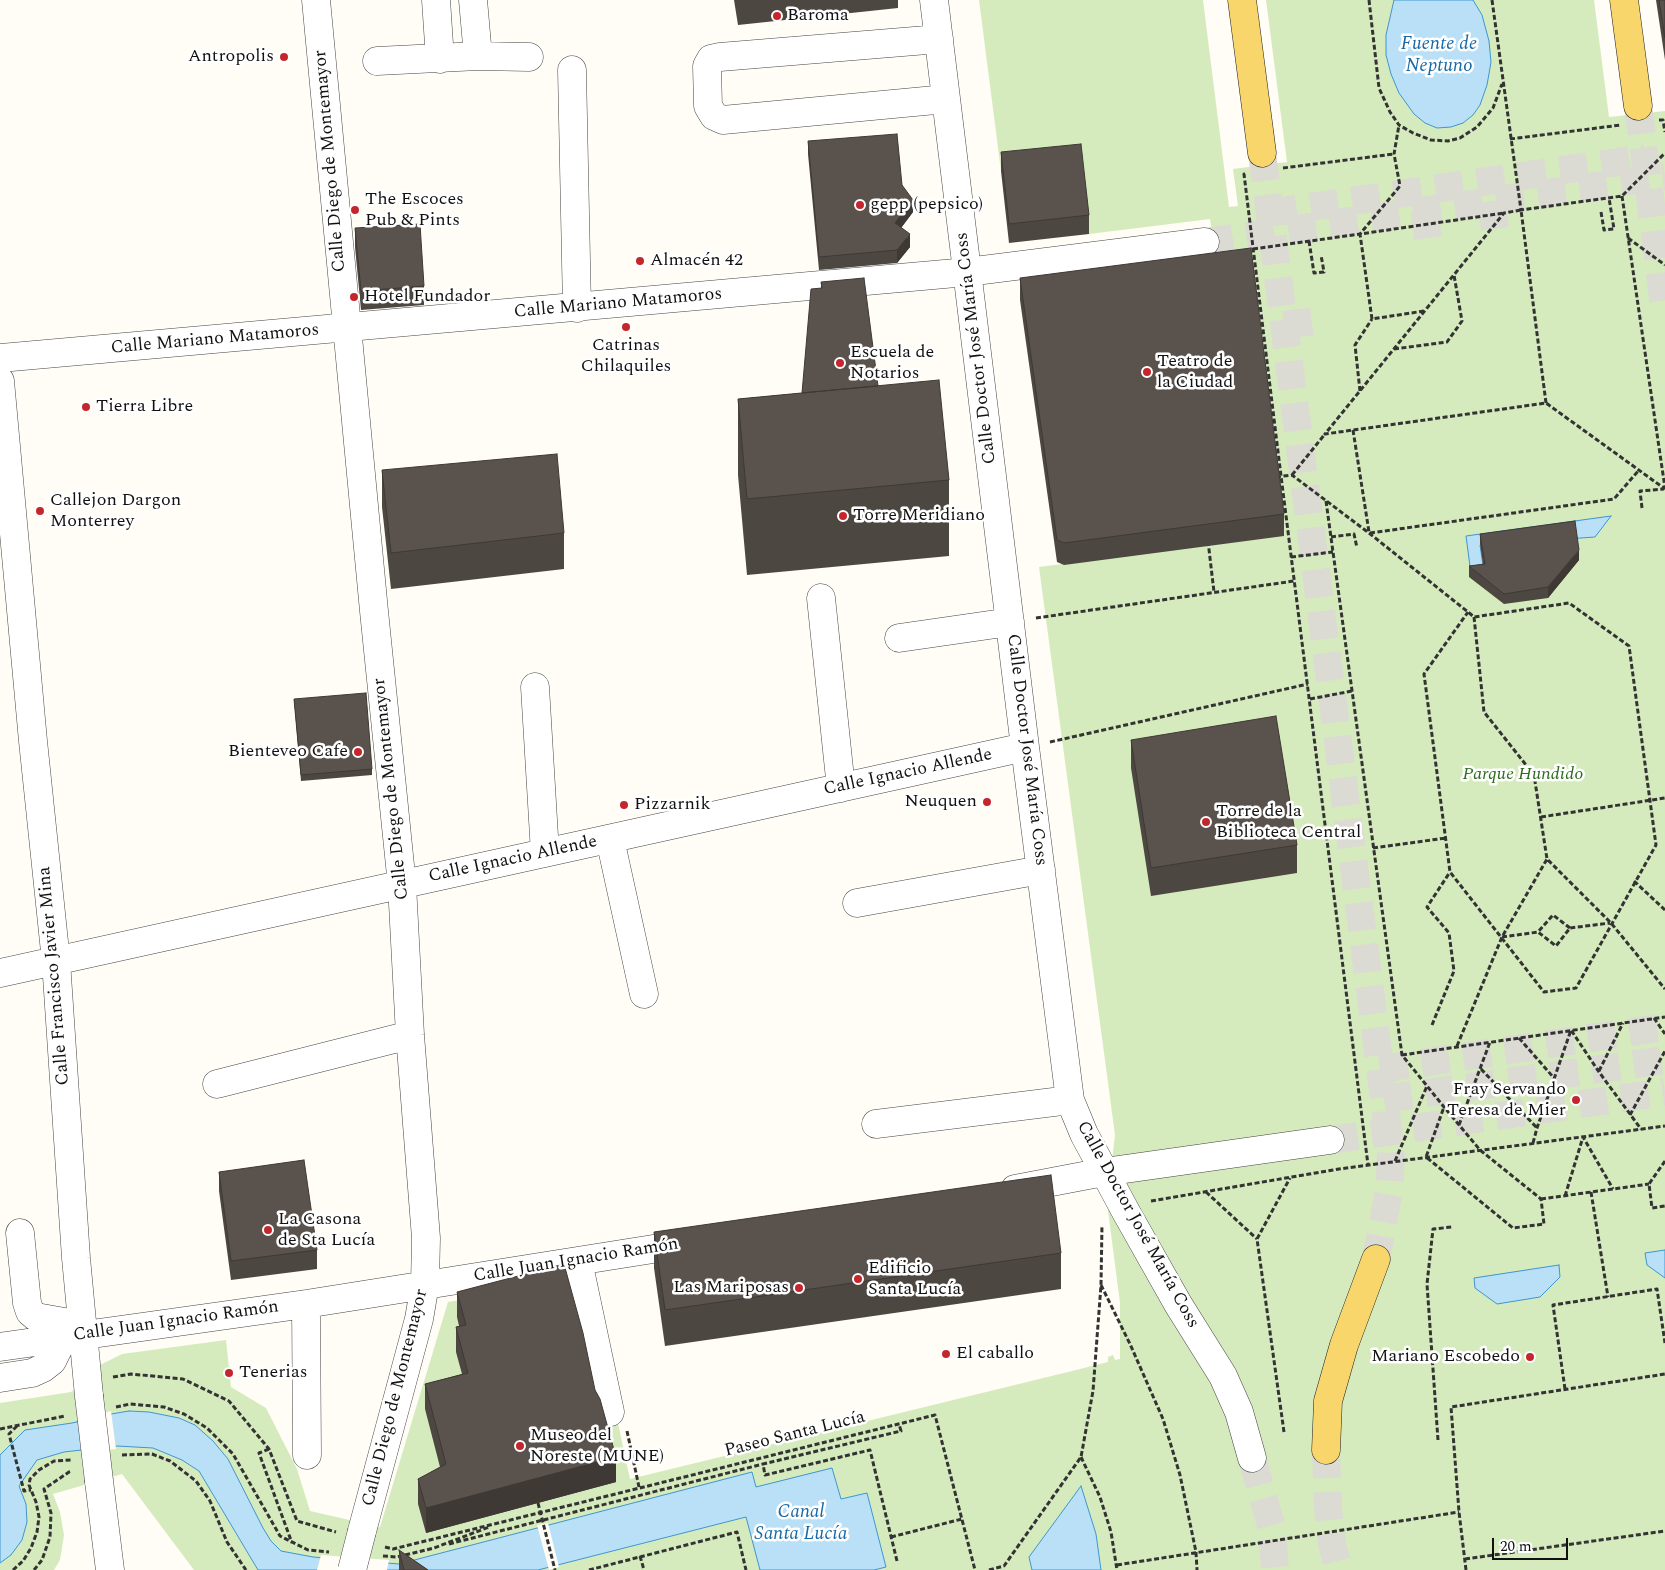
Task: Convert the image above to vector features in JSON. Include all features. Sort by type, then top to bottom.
[{"type":"main road","points":[[1242,0],[1265,165]]},
{"type":"main road","points":[[1624,0],[1639,117]]},
{"type":"main road","points":[[1326,1450],[1328,1401],[1344,1345],[1376,1259]]},
{"type":"street","name":"Calle Diego de Montemayor","points":[[316,0],[402,885],[410,1035],[426,1238],[425,1284],[418,1319],[351,1532],[345,1561]]},
{"type":"street","points":[[436,0],[440,58]]},
{"type":"street","points":[[473,0],[478,56]]},
{"type":"street","name":"Calle Doctor José María Coss","points":[[934,0],[967,272],[1022,620],[1025,747],[1070,1100],[1084,1134],[1104,1172],[1112,1214],[1178,1304],[1223,1376],[1239,1412],[1252,1458]]},
{"type":"street","points":[[939,39],[720,56],[711,60],[707,66],[708,106],[714,116],[723,120],[946,99]]},
{"type":"street","points":[[377,61],[478,56],[529,57]]},
{"type":"street","points":[[572,70],[577,308]]},
{"type":"street","name":"Calle Mariano Matamoros","points":[[0,358],[967,272],[1205,242]]},
{"type":"street","name":"Calle Francisco Javier Mina","points":[[0,381],[33,741],[56,961],[75,1248],[76,1332],[90,1400],[110,1570]]},
{"type":"street","points":[[821,598],[840,788]]},
{"type":"street","points":[[899,638],[1022,620]]},
{"type":"street","points":[[535,687],[545,853]]},
{"type":"street","name":"Calle Ignacio Allende","points":[[0,974],[1025,747]]},
{"type":"street","points":[[610,839],[644,994]]},
{"type":"street","points":[[858,903],[1041,870]]},
{"type":"street","points":[[217,1084],[410,1035]]},
{"type":"street","points":[[876,1124],[1070,1100]]},
{"type":"street","points":[[992,1193],[1104,1172],[1330,1140]]},
{"type":"street","points":[[0,1378],[32,1373],[43,1368],[52,1361],[76,1332],[36,1317],[30,1312],[27,1303],[20,1233]]},
{"type":"street","name":"Calle Juan Ignacio Ramón","points":[[0,1347],[76,1332],[306,1304],[719,1238]]},
{"type":"street","points":[[578,1261],[610,1412]]},
{"type":"street","points":[[306,1304],[307,1455]]},
{"type":"path","points":[[1369,1],[1379,88],[1390,112],[1399,125],[1413,134],[1431,140],[1448,141],[1460,138],[1477,127],[1493,108],[1502,82]]},
{"type":"path","points":[[1492,1],[1546,403]]},
{"type":"path","points":[[1510,140],[1639,117],[1663,120],[1665,132]]},
{"type":"path","points":[[1360,391],[1355,345],[1372,319],[1360,234],[1400,186],[1394,154],[1399,125]]},
{"type":"path","points":[[1253,249],[1622,196],[1665,153]]},
{"type":"path","points":[[1368,1165],[1244,174],[1265,165],[1394,154]]},
{"type":"path","points":[[1622,196],[1665,489]]},
{"type":"path","points":[[1601,212],[1604,230],[1614,229],[1609,198]]},
{"type":"path","points":[[1292,475],[1504,213]]},
{"type":"path","points":[[1628,238],[1665,265]]},
{"type":"path","points":[[1309,241],[1314,273],[1324,272],[1321,255]]},
{"type":"path","points":[[1394,349],[1447,342],[1462,321],[1454,274]]},
{"type":"path","points":[[1372,319],[1424,311]]},
{"type":"path","points":[[1325,434],[1546,403],[1665,489]]},
{"type":"path","points":[[1353,430],[1369,533]]},
{"type":"path","points":[[1369,533],[1614,499],[1639,470]]},
{"type":"path","points":[[1271,478],[1292,475],[1369,533],[1474,617],[1484,712],[1534,775],[1547,860],[1611,923],[1665,989]]},
{"type":"path","points":[[1642,508],[1640,491],[1665,489]]},
{"type":"path","points":[[1326,501],[1402,1055],[1480,1150],[1541,1199],[1544,1224],[1513,1228],[1426,1157]]},
{"type":"path","points":[[1207,534],[1214,592]]},
{"type":"path","points":[[1331,537],[1354,534],[1357,548]]},
{"type":"path","points":[[1291,557],[1333,552]]},
{"type":"path","points":[[1022,620],[1294,580]]},
{"type":"path","points":[[1468,612],[1424,674],[1450,872],[1544,992],[1576,988],[1634,881],[1656,845],[1629,646],[1569,603],[1474,617]]},
{"type":"path","points":[[1025,747],[1308,684]]},
{"type":"path","points":[[1310,699],[1352,692]]},
{"type":"path","points":[[1541,817],[1665,798]]},
{"type":"path","points":[[1373,848],[1446,838]]},
{"type":"path","points":[[1457,1046],[1502,937],[1547,860]]},
{"type":"path","points":[[1432,1025],[1454,971],[1449,933],[1428,907],[1450,872]]},
{"type":"path","points":[[1634,881],[1665,910]]},
{"type":"path","points":[[1502,937],[1538,932],[1553,914],[1570,928]]},
{"type":"path","points":[[1538,932],[1556,946],[1570,928],[1611,923]]},
{"type":"path","points":[[1402,1055],[1665,1017]]},
{"type":"path","points":[[1654,1018],[1665,1034]]},
{"type":"path","points":[[1599,1072],[1623,1023]]},
{"type":"path","points":[[1571,1030],[1641,1129]]},
{"type":"path","points":[[1533,1143],[1571,1030]]},
{"type":"path","points":[[1519,1038],[1555,1079]]},
{"type":"path","points":[[1459,1125],[1490,1042]]},
{"type":"path","points":[[1630,1115],[1665,1051]]},
{"type":"path","points":[[1481,1069],[1537,1128]]},
{"type":"path","points":[[1395,1162],[1427,1086]]},
{"type":"path","points":[[1426,1157],[1444,1106]]},
{"type":"path","points":[[989,1570],[1004,1566],[1081,1458],[1094,1391],[1101,1285],[1112,1214],[1206,1192],[1290,1177],[1665,1126]]},
{"type":"path","points":[[1583,1137],[1613,1189]]},
{"type":"path","points":[[1565,1196],[1583,1137]]},
{"type":"path","points":[[1665,1161],[1649,1184],[1652,1208],[1665,1206]]},
{"type":"path","points":[[1284,1432],[1257,1239],[1290,1177]]},
{"type":"path","points":[[1541,1199],[1649,1184]]},
{"type":"path","points":[[1206,1192],[1257,1239]]},
{"type":"path","points":[[1590,1192],[1608,1297]]},
{"type":"path","points":[[1438,1440],[1428,1284],[1433,1229],[1452,1227]]},
{"type":"path","points":[[1101,1285],[1130,1344],[1163,1419],[1180,1475],[1198,1570]]},
{"type":"path","points":[[1565,1389],[1553,1305],[1657,1289],[1665,1343]]},
{"type":"path","points":[[0,1429],[90,1400],[131,1374],[183,1379],[229,1401],[269,1449],[297,1521],[351,1532]]},
{"type":"path","points":[[1466,1570],[1458,1512],[1451,1407],[1665,1374]]},
{"type":"path","points":[[90,1400],[164,1407],[184,1414],[207,1428],[234,1454],[280,1536],[292,1544],[345,1561]]},
{"type":"path","name":"Paseo Santa Lucía","points":[[384,1546],[393,1549],[935,1415],[975,1570]]},
{"type":"path","points":[[434,1548],[763,1464],[901,1431],[899,1424]]},
{"type":"path","points":[[17,1425],[10,1434],[24,1491],[31,1490]]},
{"type":"path","points":[[269,1449],[259,1453],[292,1544]]},
{"type":"path","points":[[763,1464],[766,1475],[870,1450],[897,1561]]},
{"type":"path","points":[[1081,1458],[1100,1497],[1111,1532],[1117,1570]]},
{"type":"path","points":[[34,1570],[42,1560],[50,1537],[51,1512],[44,1489],[68,1472],[98,1474]]},
{"type":"path","points":[[538,1503],[555,1570]]},
{"type":"path","points":[[1117,1565],[1458,1512]]},
{"type":"path","points":[[891,1537],[962,1519]]},
{"type":"path","name":"Paseo Santa Lucía","points":[[377,1556],[397,1557],[434,1548],[506,1521]]},
{"type":"path","points":[[1465,1559],[1665,1531]]},
{"type":"path","points":[[589,1570],[737,1532],[746,1570]]},
{"type":"path","points":[[640,1556],[644,1570]]},
{"type":"green space","name":"Parque Hundido","points":[[979,0],[1203,0],[1229,207],[1238,206],[1233,169],[1287,162],[1266,0],[1594,0],[1609,117],[1665,111],[1665,1570],[194,1570],[122,1474],[53,1494],[60,1512],[64,1535],[60,1560],[54,1570],[0,1570],[0,1403],[71,1392],[102,1364],[122,1354],[226,1340],[231,1387],[266,1408],[297,1469],[310,1511],[380,1527],[448,1302],[587,1279],[630,1479],[1108,1362],[1108,1357],[1113,1355],[1115,1360],[1120,1359],[1120,1303],[1107,1203],[1115,1135],[1039,567],[1284,535],[1218,274],[1210,219],[1089,234],[1001,171]]},
{"type":"water","name":"Fuente de Neptuno","points":[[1394,0],[1473,0],[1482,15],[1489,41],[1491,62],[1487,85],[1480,105],[1473,115],[1463,123],[1451,127],[1437,128],[1425,123],[1414,114],[1399,93],[1386,55],[1386,35]]},
{"type":"water","points":[[1611,516],[1595,537],[1480,545],[1484,573],[1471,574],[1466,536]]},
{"type":"water","points":[[1665,1250],[1665,1278],[1647,1265],[1645,1253]]},
{"type":"water","points":[[1559,1265],[1560,1277],[1540,1297],[1497,1304],[1475,1288],[1474,1278]]},
{"type":"water","name":"Canal Santa Lucía","points":[[129,1411],[149,1412],[179,1418],[195,1425],[213,1441],[228,1459],[263,1528],[271,1541],[281,1551],[313,1557],[399,1564],[752,1472],[756,1487],[832,1468],[841,1499],[867,1493],[886,1567],[874,1570],[760,1570],[746,1517],[538,1570],[258,1570],[199,1471],[182,1460],[153,1448],[117,1446],[64,1452],[37,1460],[19,1486],[26,1504],[27,1522],[22,1540],[11,1555],[0,1563],[0,1455],[25,1430],[72,1423]]},
{"type":"water","points":[[1081,1486],[1096,1534],[1101,1570],[1032,1570],[1029,1557]]},
{"type":"pier","points":[[111,1411],[116,1449],[85,1452],[81,1418]]},
{"type":"pier","points":[[548,1523],[559,1567],[549,1570],[537,1525]]},
{"type":"pier","points":[[321,1555],[389,1560],[387,1570],[317,1570]]},
{"type":"building","points":[[1659,0],[1665,0],[1665,38]]},
{"type":"building","name":"gepp (pepsico)","points":[[897,134],[902,185],[913,200],[895,223],[910,234],[897,250],[819,257],[808,141]]},
{"type":"building","points":[[1081,144],[1089,215],[1009,224],[1001,152]]},
{"type":"building","points":[[420,224],[424,286],[361,291],[355,228]]},
{"type":"building","name":"Teatro de la Ciudad","points":[[1251,248],[1284,514],[1064,543],[1057,540],[1020,278]]},
{"type":"building","name":"Escuela de Notarios","points":[[864,278],[878,386],[802,393],[811,289],[822,288],[821,282]]},
{"type":"building","points":[[939,380],[949,480],[747,499],[738,399]]},
{"type":"building","points":[[557,454],[564,533],[391,553],[382,470]]},
{"type":"building","points":[[1575,521],[1579,550],[1548,587],[1504,594],[1469,566],[1485,564],[1480,534]]},
{"type":"building","points":[[366,693],[372,769],[301,775],[294,699]]},
{"type":"building","points":[[1276,716],[1297,845],[1151,868],[1131,740]]},
{"type":"building","name":"La Casona de Sta Lucía","points":[[304,1160],[317,1250],[231,1261],[219,1172]]},
{"type":"building","points":[[1051,1175],[1061,1253],[665,1310],[654,1232]]},
{"type":"building","name":"Museo del Noreste (MUNE)","points":[[564,1264],[583,1333],[595,1390],[600,1399],[616,1457],[426,1508],[418,1479],[446,1464],[425,1384],[468,1373],[456,1327],[466,1325],[457,1292]]},
{"type":"building","points":[[399,1550],[428,1570],[404,1570]]},
{"type":"tunnel","points":[[1638,106],[1665,312]]},
{"type":"tunnel","points":[[1262,153],[1391,1153],[1389,1191],[1376,1259]]},
{"type":"tunnel","points":[[1269,213],[1645,158]]},
{"type":"tunnel","points":[[1205,242],[1665,176]]},
{"type":"tunnel","points":[[1491,201],[1495,229]]},
{"type":"tunnel","points":[[1424,211],[1428,238]]},
{"type":"tunnel","points":[[1284,325],[1314,321]]},
{"type":"tunnel","points":[[1380,1069],[1665,1027]]},
{"type":"tunnel","points":[[1384,1099],[1665,1060]]},
{"type":"tunnel","points":[[1330,1140],[1665,1092]]},
{"type":"tunnel","points":[[1326,1450],[1328,1507],[1332,1544],[1339,1570]]},
{"type":"tunnel","points":[[1252,1458],[1272,1529],[1275,1570]]},
{"type":"place","name":"Baroma","points":[[777,16]]},
{"type":"place","name":"Antropolis","points":[[284,57]]},
{"type":"place","name":"gepp (pepsico)","points":[[860,205]]},
{"type":"place","name":"The Escoces Pub & Pints","points":[[355,210]]},
{"type":"place","name":"Almacén 42","points":[[640,261]]},
{"type":"place","name":"Hotel Fundador","points":[[354,297]]},
{"type":"place","name":"Catrinas Chilaquiles","points":[[626,327]]},
{"type":"place","name":"Escuela de Notarios","points":[[840,363]]},
{"type":"place","name":"Teatro de la Ciudad","points":[[1147,372]]},
{"type":"place","name":"Tierra Libre","points":[[86,407]]},
{"type":"place","name":"Callejon Dargon Monterrey","points":[[40,511]]},
{"type":"place","name":"Torre Meridiano","points":[[843,516]]},
{"type":"place","name":"Bienteveo Cafe","points":[[358,752]]},
{"type":"place","name":"Neuquen","points":[[987,802]]},
{"type":"place","name":"Pizzarnik","points":[[624,805]]},
{"type":"place","name":"Torre de la Biblioteca Central","points":[[1206,822]]},
{"type":"place","name":"Fray Servando Teresa de Mier","points":[[1576,1100]]},
{"type":"place","name":"La Casona de Sta Lucía","points":[[268,1230]]},
{"type":"place","name":"Edificio Santa Lucía","points":[[858,1279]]},
{"type":"place","name":"Las Mariposas","points":[[799,1288]]},
{"type":"place","name":"El caballo","points":[[946,1354]]},
{"type":"place","name":"Mariano Escobedo","points":[[1530,1357]]},
{"type":"place","name":"Tenerias","points":[[229,1373]]},
{"type":"place","name":"Museo del Noreste (MUNE)","points":[[520,1446]]}]
